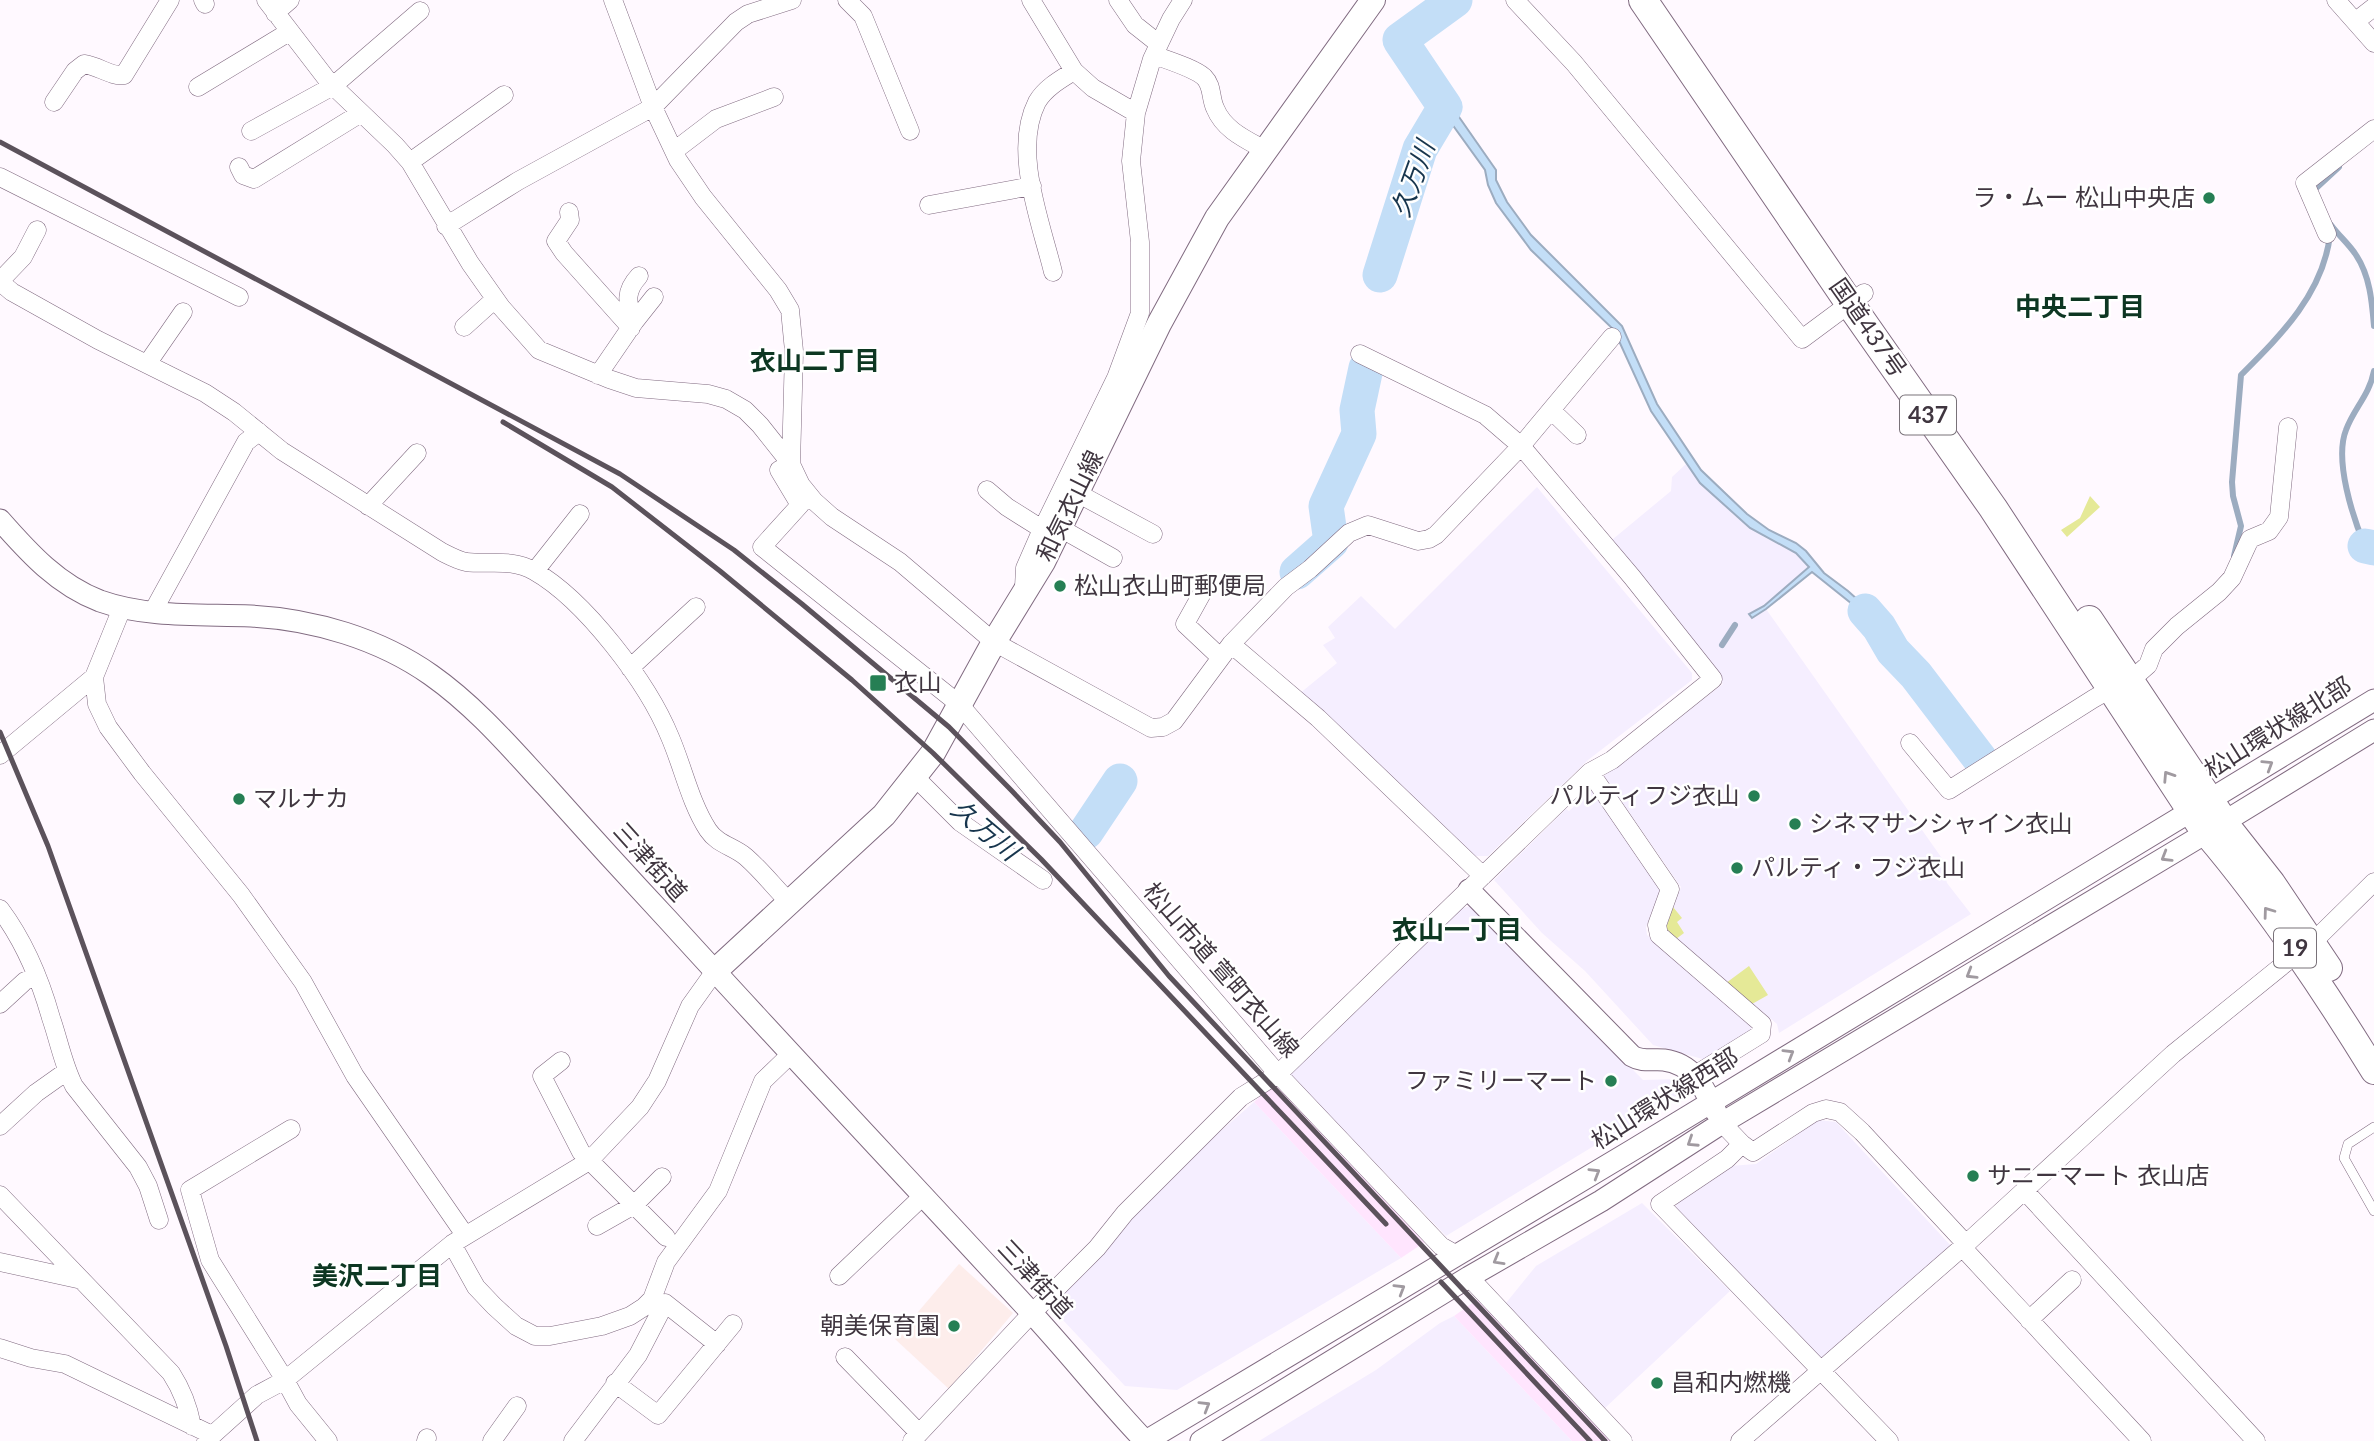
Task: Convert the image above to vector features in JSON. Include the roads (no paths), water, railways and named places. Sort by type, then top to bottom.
[{"type":"highway","name":"国道437号","points":[[1653,2],[1857,299],[2007,498],[2120,685],[2208,817]]},
{"type":"main road","name":"和気衣山線","points":[[715,971],[884,815],[915,777],[949,727],[959,704],[1024,593],[1051,528],[1077,493],[1159,324],[1217,218],[1373,0]]},
{"type":"main road","name":"19","points":[[2208,817],[2252,856],[2374,1071]]},
{"type":"main road","name":"19","points":[[2305,947],[2374,1039]]},
{"type":"street","points":[[54,102],[75,71],[84,64],[97,66],[116,76],[124,75],[170,0]]},
{"type":"street","points":[[290,0],[271,6],[333,86],[410,162],[446,226],[495,299],[539,350],[636,388],[708,394],[726,399],[745,410],[792,464],[800,485],[832,517],[900,562],[994,642],[1143,725],[1155,729],[1174,721],[1225,651],[1286,587],[1353,530],[1373,526],[1418,541],[1433,537],[1521,446],[1612,337]]},
{"type":"street","points":[[613,0],[653,107],[674,151],[703,197],[778,290],[790,310],[794,327],[792,464]]},
{"type":"street","points":[[446,226],[518,181],[653,107],[736,22],[748,14],[792,0]]},
{"type":"street","points":[[847,0],[863,16],[909,131]]},
{"type":"street","points":[[1031,0],[1074,71],[1093,88],[1136,113]]},
{"type":"street","points":[[1118,0],[1156,50],[1200,74],[1210,85],[1215,108],[1224,123],[1238,135],[1265,150]]},
{"type":"street","points":[[1051,528],[1116,378],[1139,313],[1140,242],[1131,161],[1136,113],[1156,50],[1183,0]]},
{"type":"street","points":[[1515,0],[1574,63],[1802,339],[1857,299]]},
{"type":"street","points":[[2336,0],[2374,43]]},
{"type":"street","points":[[2356,21],[2374,7]]},
{"type":"street","points":[[251,131],[333,86],[419,10]]},
{"type":"street","points":[[198,87],[289,32]]},
{"type":"street","points":[[1053,272],[1028,170],[1027,141],[1038,101],[1052,85],[1074,71]]},
{"type":"street","points":[[410,162],[504,95]]},
{"type":"street","points":[[674,151],[716,119],[774,97]]},
{"type":"street","points":[[239,167],[243,176],[254,179],[361,113]]},
{"type":"street","points":[[2327,234],[2305,183],[2374,129]]},
{"type":"street","points":[[0,177],[239,297]]},
{"type":"street","points":[[929,205],[1032,186]]},
{"type":"street","points":[[569,212],[570,220],[556,241],[564,253],[633,324]]},
{"type":"street","points":[[37,230],[23,257],[0,281],[12,292],[98,340],[205,393],[234,412],[282,451],[456,559],[468,562],[506,561],[523,565],[535,571],[572,601],[630,668],[657,706],[695,804],[709,831],[724,846],[746,857],[790,903]]},
{"type":"street","points":[[633,324],[627,298],[629,287],[639,276]]},
{"type":"street","points":[[598,375],[654,298]]},
{"type":"street","points":[[464,327],[495,299]]},
{"type":"street","points":[[147,364],[183,312]]},
{"type":"street","points":[[845,1357],[915,1437],[1031,1313],[1097,1248],[1125,1213],[1241,1097],[1278,1074],[1590,772],[1612,760],[1713,679],[1632,577],[1521,446],[1485,415],[1360,354]]},
{"type":"street","points":[[1551,410],[1577,435]]},
{"type":"street","points":[[1910,743],[1949,790],[2148,665],[2154,649],[2177,625],[2232,578],[2250,539],[2269,531],[2279,517],[2288,427]]},
{"type":"street","points":[[152,613],[246,442],[259,432]]},
{"type":"street","points":[[368,506],[417,453]]},
{"type":"street","name":"松山市道 萱町衣山線","points":[[792,464],[779,470],[800,505],[762,547],[959,704],[1278,1074],[1441,1246],[1458,1255]]},
{"type":"street","points":[[987,490],[1007,506],[1113,558]]},
{"type":"street","points":[[1077,493],[1153,534]]},
{"type":"street","points":[[535,571],[580,514]]},
{"type":"street","name":"三津街道","points":[[0,520],[48,571],[72,587],[122,608],[152,613],[258,616],[308,623],[400,655],[429,673],[472,708],[498,735],[1146,1441]]},
{"type":"street","points":[[1205,588],[1185,624],[1318,718],[1476,883],[1632,1056],[1639,1060],[1675,1063],[1695,1075],[1722,1123],[1742,1144],[1754,1152],[1813,1113],[1826,1109],[1840,1112],[1862,1132],[2029,1320],[2142,1441]]},
{"type":"street","points":[[630,668],[696,607]]},
{"type":"street","points":[[0,755],[94,677],[122,608]]},
{"type":"street","points":[[94,677],[97,704],[108,727],[142,774],[240,895],[303,982],[355,1076],[459,1240],[477,1287],[516,1326],[535,1336],[550,1336],[602,1326],[644,1307],[652,1299],[666,1262],[718,1191],[763,1082],[790,1055]]},
{"type":"street","name":"松山環状線北部","points":[[2208,817],[2374,700]]},
{"type":"street","name":"松山環状線北部","points":[[2208,817],[2374,730]]},
{"type":"street","points":[[1590,772],[1670,889],[1657,925],[1659,935],[1762,1024],[1761,1034],[1695,1075]]},
{"type":"street","points":[[915,777],[960,822],[1042,880]]},
{"type":"street","name":"松山環状線西部","points":[[1146,1441],[1711,1101],[2208,817]]},
{"type":"street","name":"松山環状線西部","points":[[1201,1441],[1469,1277],[1601,1201],[2208,817]]},
{"type":"street","points":[[1740,1441],[1964,1246],[2174,1054],[2305,947],[2374,882]]},
{"type":"street","points":[[0,909],[25,946],[51,1015],[66,1071],[74,1086],[138,1167],[148,1185],[159,1220]]},
{"type":"street","points":[[0,1348],[31,1358],[65,1364],[192,1426],[209,1438],[257,1395],[285,1380],[459,1240],[589,1161],[646,1098],[657,1081],[690,1006],[715,971]]},
{"type":"street","points":[[0,1004],[25,981],[36,977]]},
{"type":"street","points":[[561,1060],[542,1076],[581,1152],[666,1237]]},
{"type":"street","points":[[0,1126],[36,1093],[66,1071]]},
{"type":"street","points":[[291,1129],[190,1190],[210,1260],[298,1404],[328,1441]]},
{"type":"street","points":[[1742,1144],[1727,1159],[1660,1204],[1889,1441]]},
{"type":"street","points":[[597,1226],[634,1205],[662,1177]]},
{"type":"street","points":[[2024,1190],[2256,1441]]},
{"type":"street","points":[[0,1195],[171,1373],[182,1390],[192,1426]]},
{"type":"street","points":[[839,1276],[923,1196]]},
{"type":"street","points":[[0,1262],[82,1280]]},
{"type":"street","points":[[1469,1277],[1623,1441]]},
{"type":"street","points":[[47,1284],[82,1280]]},
{"type":"street","points":[[2029,1320],[2072,1280]]},
{"type":"street","points":[[573,1441],[638,1355],[665,1303],[717,1344]]},
{"type":"street","points":[[615,1383],[658,1415],[733,1324]]},
{"type":"street","points":[[492,1441],[517,1406]]},
{"type":"lane","points":[[2374,1127],[2348,1144],[2344,1158],[2374,1211]]},
{"type":"water","points":[[1450,104],[1496,170],[1496,180],[1507,202],[1531,235],[1622,326],[1657,404],[1701,470],[1747,514],[1806,551],[1824,573],[1848,591],[1882,624],[1896,649],[1889,653],[1877,632],[1857,608],[1812,572],[1752,618],[1749,614],[1764,606],[1809,567],[1796,553],[1750,528],[1700,483],[1651,411],[1614,330],[1531,250],[1496,203],[1485,170],[1444,113]]},
{"type":"waterway","name":"久万川","points":[[1380,275],[1420,149],[1445,107],[1400,40],[1455,0]]},
{"type":"waterway","points":[[2315,194],[2313,191],[2339,167]]},
{"type":"waterway","points":[[2331,225],[2361,263],[2371,299],[2374,326]]},
{"type":"waterway","points":[[2234,556],[2241,526],[2232,482],[2241,375],[2284,329],[2309,295],[2319,276],[2330,235]]},
{"type":"waterway","name":"久万川","points":[[1297,572],[1331,542],[1326,506],[1359,434],[1357,410],[1366,368]]},
{"type":"waterway","points":[[2365,546],[2355,520],[2342,457],[2346,430],[2369,388],[2374,371]]},
{"type":"waterway","points":[[2365,546],[2374,548]]},
{"type":"waterway","points":[[1865,611],[1879,627],[1893,651],[1916,675],[1980,759]]},
{"type":"waterway","points":[[1722,645],[1735,625]]},
{"type":"waterway","name":"久万川","points":[[1086,832],[1120,781]]},
{"type":"railway","points":[[0,142],[620,474],[734,550],[802,604],[949,727],[1011,790],[1060,842],[1169,976],[1605,1441]]},
{"type":"railway","points":[[503,422],[612,487],[720,571],[852,680],[933,753],[1041,859],[1386,1224]]},
{"type":"railway","points":[[0,732],[48,846],[226,1346],[257,1441]]},
{"type":"railway","points":[[1441,1282],[1590,1441]]},
{"type":"place","name":"ラ・ムー 松山中央店","points":[[2209,198]]},
{"type":"place","name":"松山衣山町郵便局","points":[[1060,586]]},
{"type":"place","name":"衣山","points":[[878,683]]},
{"type":"place","name":"パルティフジ衣山","points":[[1754,796]]},
{"type":"place","name":"マルナカ","points":[[239,799]]},
{"type":"place","name":"シネマサンシャイン衣山","points":[[1795,824]]},
{"type":"place","name":"パルティ・フジ衣山","points":[[1737,868]]},
{"type":"place","name":"ファミリーマート","points":[[1611,1081]]},
{"type":"place","name":"サニーマート 衣山店","points":[[1973,1176]]},
{"type":"place","name":"朝美保育園","points":[[954,1326]]},
{"type":"place","name":"昌和内燃機","points":[[1657,1383]]},
{"type":"district","name":"中央二丁目","points":[[2080,307]]},
{"type":"district","name":"衣山二丁目","points":[[815,361]]},
{"type":"district","name":"衣山一丁目","points":[[1457,930]]},
{"type":"district","name":"美沢二丁目","points":[[377,1276]]}]
